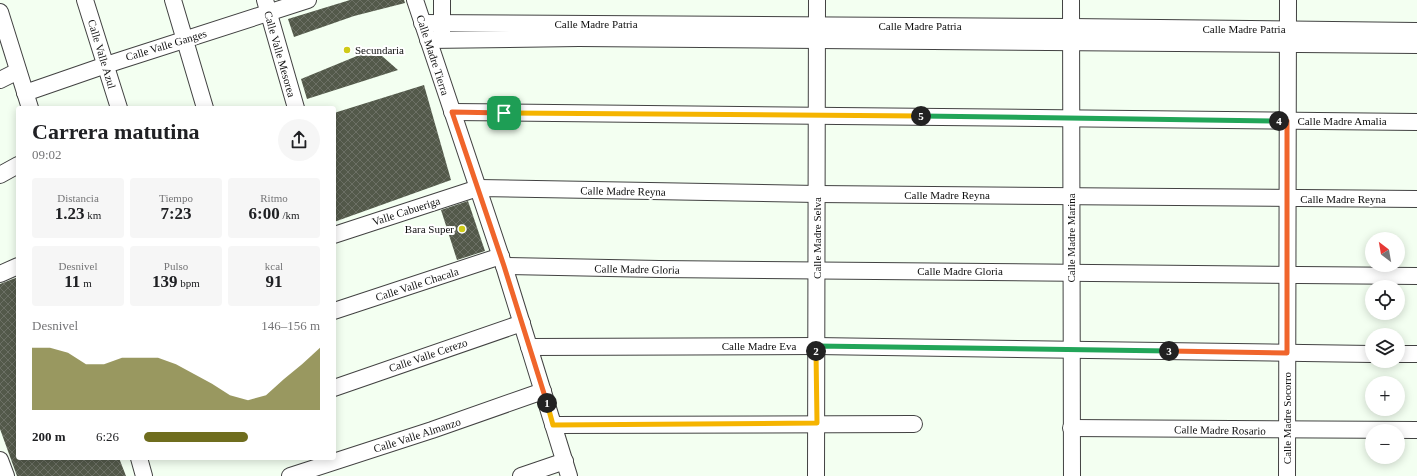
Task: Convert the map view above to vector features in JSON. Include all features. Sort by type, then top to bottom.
[{"type":"street","name":"Calle Valle Azul","points":[[86,0],[118,106]]},
{"type":"street","points":[[173,0],[204,106]]},
{"type":"street","name":"Calle Valle Ganges","points":[[25,93],[106,64],[185,39],[267,7],[308,0]]},
{"type":"street","name":"Calle Madre Tierra","points":[[415,0],[422,23],[437,34],[452,112],[522,323],[567,469]]},
{"type":"street","points":[[437,34],[442,0]]},
{"type":"street","name":"Calle Madre Selva","points":[[816,476],[817,0]]},
{"type":"street","name":"Calle Madre Marina","points":[[1071,0],[1072,476]]},
{"type":"street","name":"Calle Madre Socorro","points":[[1287,476],[1288,0]]},
{"type":"street","name":"Calle Valle Mesorea","points":[[267,7],[295,106]]},
{"type":"street","points":[[0,12],[29,106]]},
{"type":"street","name":"Calle Madre Patria","points":[[437,34],[579,38],[1071,27],[1287,36],[1417,45]]},
{"type":"street","name":"Calle Madre Patria","points":[[816,33],[1071,43],[1417,31]]},
{"type":"street","points":[[0,80],[18,71]]},
{"type":"street","name":"Calle Madre Amalia","points":[[452,112],[1072,117],[1417,122]]},
{"type":"street","points":[[0,175],[16,166]]},
{"type":"street","name":"Calle Madre Reyna","points":[[478,188],[817,194],[1417,199]]},
{"type":"street","name":"Valle Cabueriga","points":[[336,234],[478,188]]},
{"type":"street","name":"Calle Madre Gloria","points":[[502,261],[659,270],[1071,272],[1417,276]]},
{"type":"street","name":"Calle Valle Chacala","points":[[336,310],[502,261]]},
{"type":"street","points":[[0,274],[16,267]]},
{"type":"street","name":"Calle Valle Cerezo","points":[[336,387],[522,323]]},
{"type":"street","name":"Calle Madre Eva","points":[[529,347],[816,346],[1365,354]]},
{"type":"street","points":[[1405,354],[1417,354]]},
{"type":"street","name":"Calle Valle Almanzo","points":[[290,476],[543,391]]},
{"type":"street","points":[[553,425],[817,423],[914,424]]},
{"type":"street","name":"Calle Madre Rosario","points":[[1071,428],[1287,431],[1417,430]]},
{"type":"street","points":[[140,460],[144,476]]},
{"type":"street","points":[[521,476],[567,469]]},
{"type":"building","points":[[350,0],[404,0],[405,3],[354,16],[294,37],[288,19]]},
{"type":"building","points":[[374,49],[398,70],[307,99],[301,79]]},
{"type":"building","points":[[424,85],[451,180],[336,221],[336,112]]},
{"type":"building","name":"Bara Super","points":[[468,201],[485,251],[457,260],[441,210]]},
{"type":"building","points":[[16,278],[16,460],[120,460],[126,476],[17,476],[0,429],[0,284]]},
{"type":"place","name":"Secundaria","points":[[347,50]]},
{"type":"place","name":"Bara Super","points":[[462,229]]},
{"type":"route","points":[[452,112],[504,113],[1072,117],[1287,121],[1287,353],[816,346],[817,423],[553,425],[504,266],[452,112]]}]
